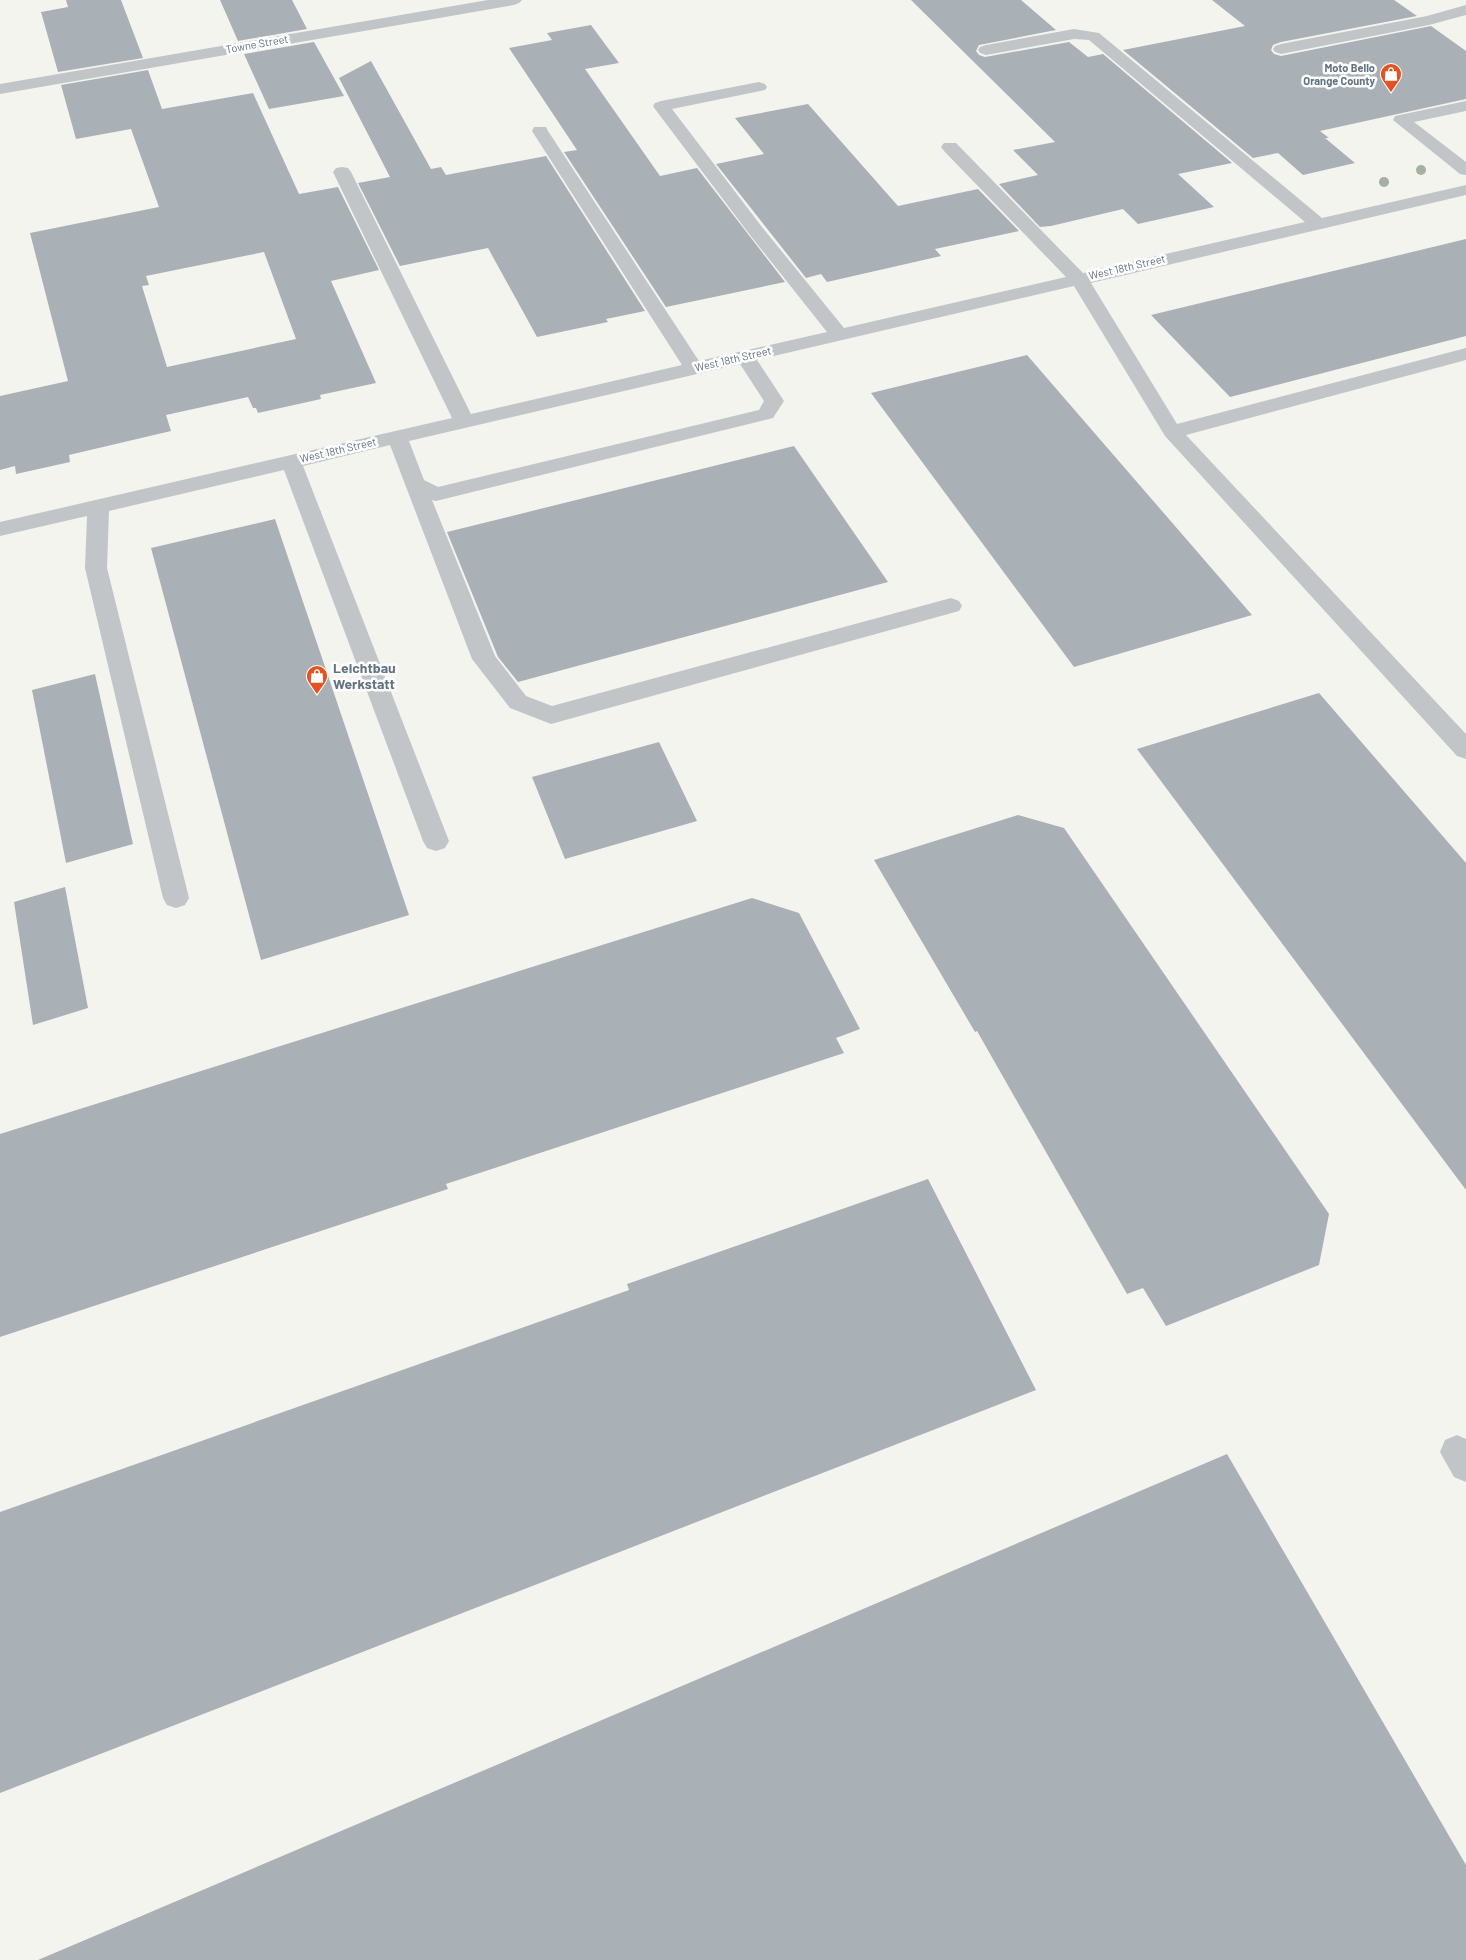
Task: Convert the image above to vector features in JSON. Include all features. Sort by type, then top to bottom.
[{"type":"street","name":"Towne Street","points":[[0,88],[514,0]]},
{"type":"street","points":[[1281,49],[1429,20],[1466,10]]},
{"type":"street","points":[[986,50],[1074,34],[1093,36],[1318,224]]},
{"type":"street","points":[[759,87],[661,106],[756,231],[840,334]]},
{"type":"street","points":[[1466,106],[1401,120],[1466,170]]},
{"type":"street","points":[[540,131],[694,368]]},
{"type":"street","points":[[950,147],[1079,279],[1172,432],[1466,750]]},
{"type":"street","points":[[342,172],[464,421]]},
{"type":"street","name":"West 18th Street","points":[[0,528],[1318,224],[1464,193]]},
{"type":"street","points":[[1172,432],[1466,354]]},
{"type":"street","points":[[415,484],[436,494],[766,414],[774,401],[745,356]]},
{"type":"street","points":[[397,437],[484,659],[518,702],[551,715],[951,606]]},
{"type":"street","points":[[292,461],[436,841]]},
{"type":"street","points":[[98,506],[96,568],[176,898]]},
{"type":"building","points":[[66,0],[121,0],[143,58],[58,72],[41,12],[68,7]]},
{"type":"building","points":[[220,0],[292,0],[307,29],[238,41]]},
{"type":"building","points":[[911,0],[1021,0],[1056,30],[979,45],[976,51],[979,55],[985,57],[1069,42],[1088,57],[1103,54],[1232,163],[1178,174],[1214,207],[1138,224],[1123,209],[1040,227],[999,184],[1038,175],[1013,150],[1055,142]]},
{"type":"building","points":[[1212,0],[1394,0],[1417,16],[1281,42],[1273,45],[1271,50],[1274,54],[1281,56],[1431,26],[1466,51],[1466,99],[1320,131],[1329,138],[1325,138],[1355,163],[1303,175],[1278,153],[1253,158],[1123,50],[1245,26]]},
{"type":"building","points":[[591,25],[619,63],[585,69],[660,176],[697,168],[785,282],[666,307],[564,152],[577,150],[509,48],[552,40],[547,33]]},
{"type":"building","points":[[314,42],[344,96],[269,109],[244,54]]},
{"type":"building","points":[[371,61],[431,169],[441,167],[446,175],[546,156],[645,311],[606,319],[608,322],[537,337],[488,248],[400,266],[358,183],[390,177],[339,78]]},
{"type":"building","points":[[148,70],[162,109],[253,93],[299,194],[338,187],[379,270],[331,281],[376,383],[320,395],[321,399],[258,413],[256,408],[253,408],[248,397],[166,415],[171,431],[69,455],[70,462],[16,474],[15,466],[0,470],[0,396],[68,381],[30,233],[159,207],[131,129],[76,139],[61,85]],"holes":[[[264,252],[296,339],[167,367],[142,286],[149,285],[146,276]]]},
{"type":"building","points":[[808,104],[898,206],[978,189],[1019,231],[935,249],[941,256],[827,282],[821,274],[806,278],[716,164],[764,154],[735,118]]},
{"type":"building","points":[[1466,239],[1466,336],[1230,397],[1151,315]]},
{"type":"building","points":[[1027,355],[1252,615],[1074,667],[871,393]]},
{"type":"building","points":[[794,446],[888,582],[518,682],[498,657],[447,532]]},
{"type":"building","points":[[275,519],[409,915],[261,960],[151,548]]},
{"type":"building","points":[[95,674],[133,844],[66,863],[32,690]]},
{"type":"building","points":[[1319,693],[1466,863],[1466,1190],[1137,749]]},
{"type":"building","points":[[659,742],[697,821],[565,859],[532,777]]},
{"type":"building","points":[[1018,815],[1064,828],[1329,1214],[1319,1265],[1166,1326],[1143,1288],[1127,1294],[977,1031],[975,1032],[874,860]]},
{"type":"building","points":[[65,887],[88,1008],[33,1025],[14,902]]},
{"type":"building","points":[[752,898],[799,913],[860,1029],[836,1038],[844,1053],[446,1184],[448,1189],[0,1337],[0,1134]]},
{"type":"building","points":[[928,1179],[1036,1390],[0,1793],[0,1512],[629,1290],[627,1284]]},
{"type":"building","points":[[1227,1454],[1466,1865],[1466,1960],[38,1960]]},
{"type":"place","name":"Moto Bello Orange County","points":[[1391,93]]},
{"type":"place","name":"Leichtbau Werkstatt","points":[[317,695]]}]
